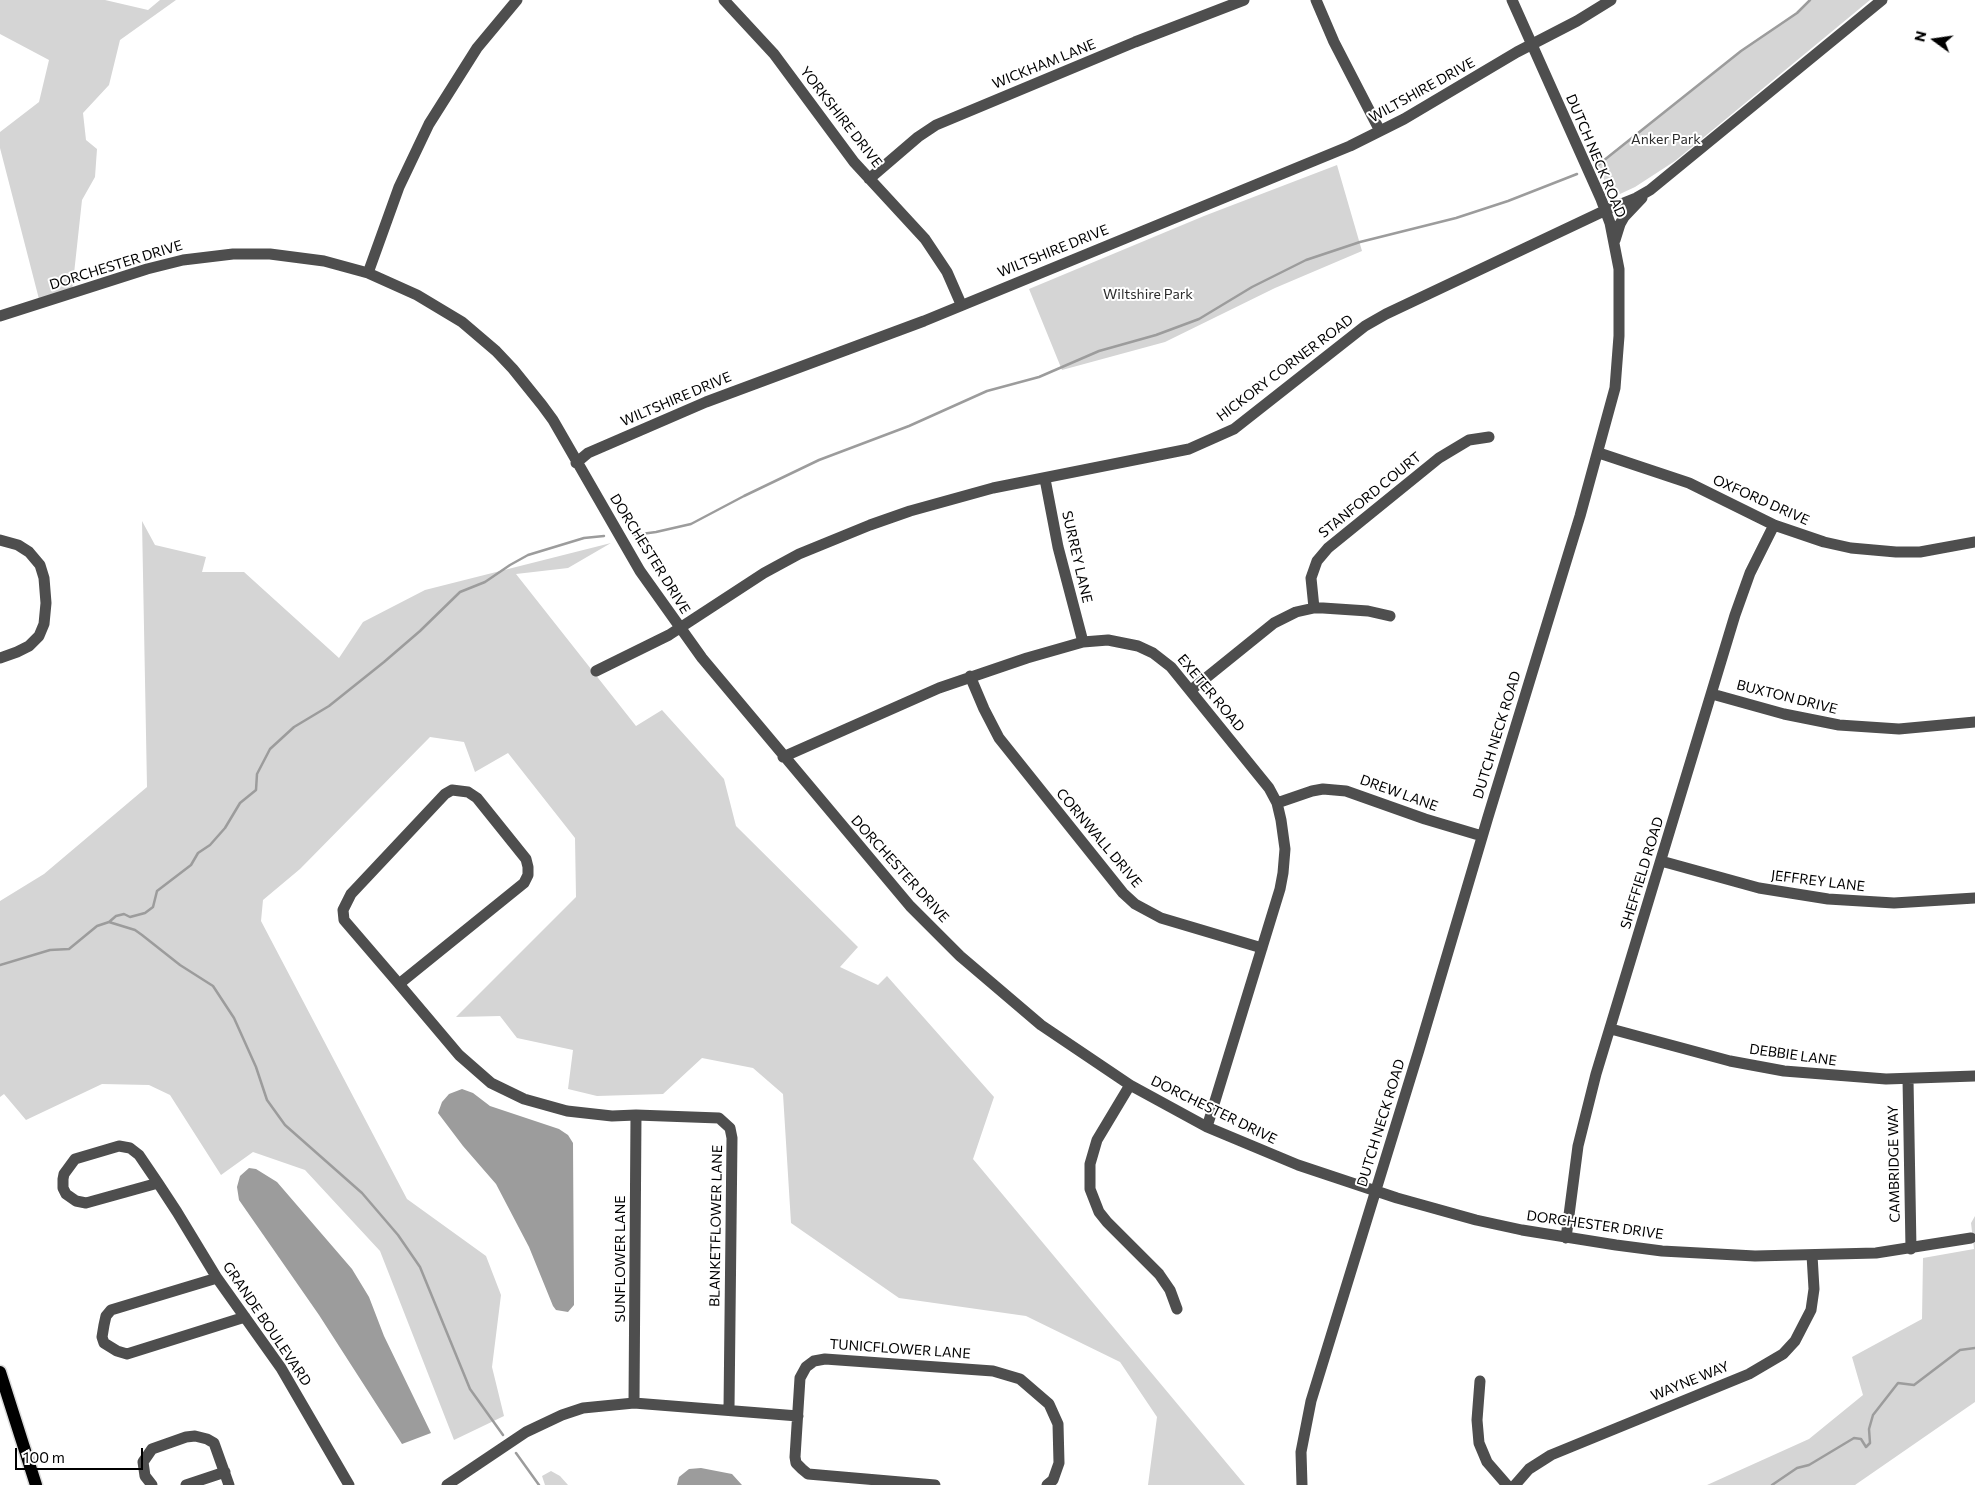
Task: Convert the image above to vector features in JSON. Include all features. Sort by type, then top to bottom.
[{"type":"main road","points":[[0,1372],[36,1485]]},
{"type":"street","points":[[368,273],[399,187],[429,124],[477,48],[517,0]]},
{"type":"street","name":"YORKSHIRE DRIVE","points":[[724,0],[774,54],[846,152],[933,249],[947,272],[961,304]]},
{"type":"street","name":"WICKHAM LANE","points":[[869,179],[925,132],[942,122],[1135,42],[1244,0]]},
{"type":"street","points":[[1316,0],[1332,38],[1380,131]]},
{"type":"street","name":"DUTCH NECK ROAD","points":[[1302,1485],[1301,1452],[1306,1420],[1599,453],[1613,400],[1617,366],[1619,269],[1615,244],[1606,210],[1512,0]]},
{"type":"street","name":"WILTSHIRE DRIVE","points":[[576,463],[588,452],[706,402],[851,349],[1350,146],[1380,131],[1532,44],[1577,21],[1610,0]]},
{"type":"street","name":"HICKORY CORNER ROAD","points":[[596,671],[679,628],[746,584],[799,554],[910,511],[976,492],[1165,455],[1202,444],[1234,429],[1365,326],[1386,314],[1650,190],[1882,0]]},
{"type":"street","points":[[1615,244],[1616,235],[1624,217],[1650,190]]},
{"type":"street","name":"DORCHESTER DRIVE","points":[[0,316],[147,269],[208,256],[270,254],[324,261],[368,273],[417,294],[462,322],[514,369],[553,420],[576,463],[640,571],[702,658],[783,758],[910,906],[960,956],[1041,1025],[1130,1086],[1207,1127],[1266,1153],[1375,1191],[1476,1220],[1616,1246],[1709,1254],[1755,1256],[1812,1255],[1876,1253],[1971,1238]]},
{"type":"street","name":"STANFORD COURT","points":[[1314,608],[1311,578],[1317,561],[1328,548],[1439,458],[1469,440],[1489,437]]},
{"type":"street","name":"OXFORD DRIVE","points":[[1599,453],[1689,483],[1774,525],[1824,542],[1875,551],[1920,552],[1975,542]]},
{"type":"street","name":"SURREY LANE","points":[[1045,478],[1058,547],[1083,642]]},
{"type":"street","name":"SHEFFIELD ROAD","points":[[1566,1238],[1578,1146],[1587,1107],[1742,592],[1759,552],[1774,525]]},
{"type":"street","points":[[0,540],[18,545],[29,552],[40,565],[44,578],[46,603],[44,624],[39,636],[23,649],[0,658]]},
{"type":"street","points":[[1191,690],[1274,624],[1296,612],[1314,608],[1368,611],[1390,616]]},
{"type":"street","name":"EXETER ROAD","points":[[783,758],[970,676],[1083,642],[1108,640],[1124,642],[1154,653],[1171,667],[1261,777],[1277,803],[1283,830],[1285,862],[1280,889],[1207,1127]]},
{"type":"street","name":"CORNWALL DRIVE","points":[[970,676],[999,738],[1123,893],[1135,904],[1161,918],[1262,948]]},
{"type":"street","name":"BUXTON DRIVE","points":[[1712,694],[1784,714],[1840,725],[1899,729],[1975,722]]},
{"type":"street","name":"DREW LANE","points":[[1277,803],[1312,791],[1330,789],[1346,791],[1425,819],[1482,836]]},
{"type":"street","name":"BLANKETFLOWER LANE","points":[[399,984],[524,883],[528,875],[526,859],[477,798],[468,792],[452,790],[445,794],[351,894],[343,910],[344,920],[459,1055],[491,1082],[524,1099],[567,1111],[612,1116],[719,1118],[730,1128],[732,1147],[729,1409]]},
{"type":"street","name":"JEFFREY LANE","points":[[1661,861],[1758,888],[1828,899],[1894,903],[1975,898]]},
{"type":"street","name":"DEBBIE LANE","points":[[1611,1030],[1730,1061],[1784,1071],[1835,1077],[1908,1079],[1975,1076]]},
{"type":"street","name":"CAMBRIDGE WAY","points":[[1908,1079],[1910,1249]]},
{"type":"street","points":[[1130,1086],[1097,1140],[1090,1164],[1090,1189],[1099,1212],[1106,1222],[1159,1274],[1170,1290],[1177,1309]]},
{"type":"street","name":"SUNFLOWER LANE","points":[[634,1403],[636,1115]]},
{"type":"street","name":"GRANDE BOULEVARD","points":[[158,1182],[86,1203],[76,1201],[66,1194],[63,1188],[64,1174],[75,1160],[123,1146],[139,1154],[158,1182],[217,1278],[281,1368],[349,1485]]},
{"type":"street","name":"WAYNE WAY","points":[[1515,1485],[1529,1469],[1551,1455],[1749,1374],[1783,1354],[1796,1342],[1811,1310],[1814,1289],[1812,1255]]},
{"type":"street","points":[[217,1278],[111,1310],[106,1316],[104,1325],[102,1337],[104,1343],[117,1351],[127,1354],[245,1317]]},
{"type":"street","name":"TUNICFLOWER LANE","points":[[935,1485],[808,1474],[796,1462],[800,1378],[806,1367],[814,1360],[825,1359],[993,1370],[1020,1379],[1049,1404],[1058,1424],[1059,1463],[1053,1480],[1047,1485]]},
{"type":"street","points":[[1480,1381],[1477,1420],[1479,1444],[1488,1462],[1507,1485]]},
{"type":"street","points":[[447,1485],[526,1432],[562,1415],[583,1408],[634,1403],[729,1409],[798,1416]]},
{"type":"street","points":[[152,1485],[148,1482],[143,1470],[143,1462],[147,1454],[152,1449],[186,1436],[202,1438],[214,1443],[229,1485]]},
{"type":"street","points":[[186,1485],[225,1472]]},
{"type":"green space","points":[[0,0],[105,0],[148,10],[160,0],[176,0],[120,40],[109,85],[83,113],[86,140],[97,149],[95,177],[82,200],[72,292],[40,303],[0,148],[0,132],[39,102],[49,60],[0,34]]},
{"type":"green space","name":"Anker Park","points":[[1810,0],[1870,0],[1675,161],[1635,187],[1620,194],[1609,191],[1598,165],[1599,163],[1741,51],[1797,13]]},
{"type":"green space","name":"Wiltshire Park","points":[[1337,165],[1362,251],[1275,288],[1165,342],[1062,370],[1029,289],[1204,216]]},
{"type":"green space","points":[[142,521],[155,545],[206,557],[202,572],[244,572],[339,658],[363,622],[425,590],[611,543],[568,568],[516,574],[636,726],[662,710],[724,779],[736,826],[858,947],[840,967],[878,985],[887,976],[994,1097],[973,1159],[1245,1485],[1148,1485],[1157,1417],[1120,1362],[1026,1316],[899,1298],[791,1223],[783,1094],[753,1068],[702,1058],[663,1094],[597,1096],[568,1089],[573,1050],[517,1038],[500,1016],[456,1017],[576,897],[575,838],[508,753],[475,772],[464,742],[430,737],[300,869],[263,900],[261,921],[407,1199],[486,1256],[501,1295],[492,1367],[504,1416],[454,1440],[380,1251],[305,1170],[253,1152],[221,1175],[170,1095],[149,1085],[102,1084],[26,1120],[4,1094],[0,1097],[0,901],[44,874],[147,787]]},
{"type":"green space","points":[[1975,1216],[1975,1402],[1855,1485],[1707,1485],[1809,1439],[1863,1395],[1852,1357],[1922,1319],[1923,1258],[1974,1249],[1971,1223]]},
{"type":"green space","points":[[551,1471],[560,1476],[568,1485],[545,1485],[542,1476]]},
{"type":"shaded area","points":[[462,1089],[473,1093],[490,1106],[559,1129],[568,1135],[573,1143],[574,1305],[568,1312],[556,1310],[553,1306],[529,1247],[496,1184],[463,1146],[438,1113],[442,1102],[449,1094]]},
{"type":"shaded area","points":[[249,1168],[256,1169],[277,1182],[352,1269],[369,1297],[384,1336],[431,1433],[402,1444],[319,1315],[239,1200],[237,1187],[240,1176]]},
{"type":"shaded area","points":[[701,1468],[732,1474],[742,1485],[677,1485],[679,1477],[689,1469]]},
{"type":"waterway","points":[[1598,165],[1741,51],[1797,13],[1810,0]]},
{"type":"waterway","points":[[634,535],[691,524],[819,460],[909,426],[987,391],[1039,377],[1099,351],[1156,335],[1199,319],[1252,287],[1306,260],[1360,242],[1456,218],[1508,201],[1577,174]]},
{"type":"waterway","points":[[0,965],[50,950],[69,949],[97,926],[109,922],[116,916],[124,914],[130,917],[145,913],[153,907],[157,891],[191,865],[198,853],[210,845],[225,828],[240,803],[256,790],[257,774],[270,749],[294,727],[329,706],[384,662],[420,631],[460,592],[485,582],[528,555],[584,538],[604,536]]},
{"type":"waterway","points":[[109,922],[135,930],[180,965],[213,986],[234,1018],[256,1067],[267,1100],[285,1125],[362,1193],[398,1235],[420,1267],[470,1389],[503,1435]]},
{"type":"waterway","points":[[1772,1485],[1797,1468],[1809,1465],[1854,1438],[1861,1439],[1866,1447],[1870,1443],[1869,1429],[1873,1415],[1898,1383],[1914,1385],[1960,1350],[1975,1348]]},
{"type":"waterway","points":[[516,1453],[539,1485]]}]
